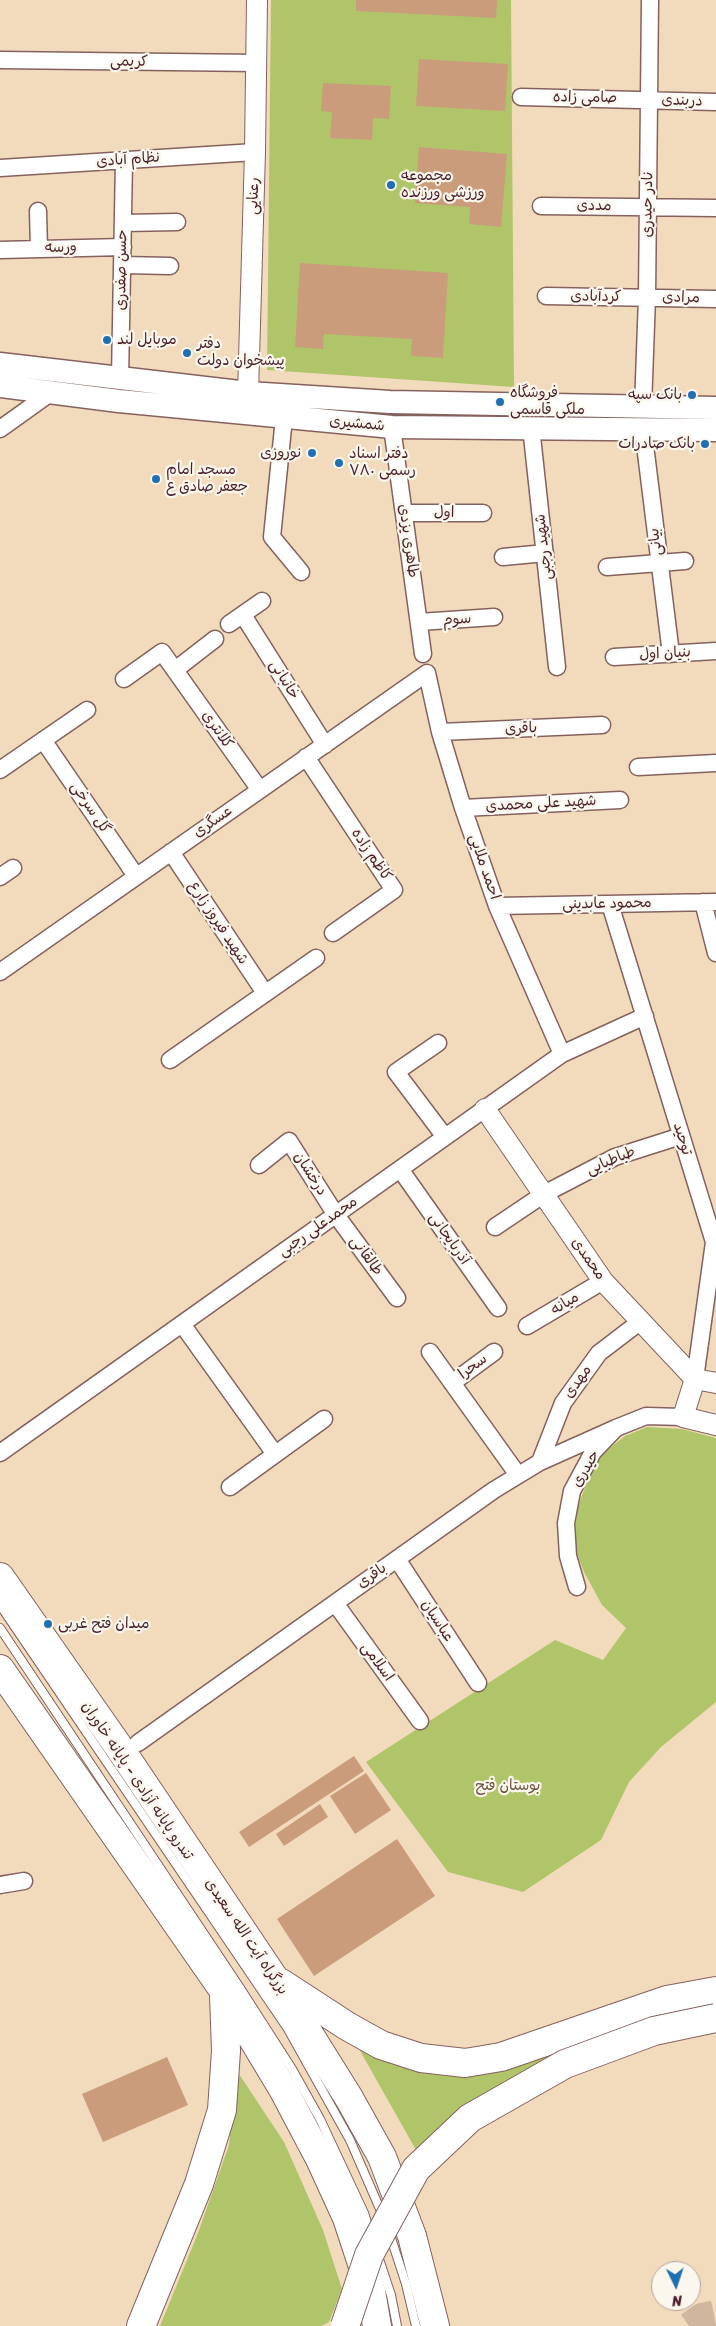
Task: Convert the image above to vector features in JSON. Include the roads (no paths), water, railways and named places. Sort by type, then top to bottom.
[{"type":"highway","name":"بزرگراه آیت الله سعیدی","points":[[0,1577],[123,1753],[271,1988],[349,2098],[382,2157],[412,2236],[435,2326]]},
{"type":"highway","points":[[0,1669],[224,1991],[283,2089],[343,2210],[371,2291],[377,2326]]},
{"type":"highway","points":[[271,1988],[381,2045],[421,2058],[465,2063],[501,2057],[667,2000],[716,1991]]},
{"type":"highway","points":[[141,2326],[199,2184],[222,2110],[226,2051],[224,1991]]},
{"type":"highway","points":[[345,2326],[370,2255],[416,2169],[470,2118],[565,2064],[654,2031],[716,2018]]},
{"type":"main road","name":"شمشیری","points":[[0,364],[51,383],[119,401],[247,404],[287,395],[390,402],[530,405],[643,418],[716,430]]},
{"type":"main road","name":"شمشیری","points":[[0,386],[120,379],[247,404],[284,418],[392,427],[531,428],[643,418],[716,408]]},
{"type":"main road","points":[[119,401],[120,379]]},
{"type":"main road","points":[[284,418],[287,395]]},
{"type":"main road","points":[[390,402],[392,427]]},
{"type":"main road","points":[[530,405],[531,428]]},
{"type":"street","name":"رعنایی","points":[[247,404],[255,152],[257,0]]},
{"type":"street","name":"نادر حیدری","points":[[643,418],[647,297],[650,0]]},
{"type":"street","name":"کریمی","points":[[0,60],[257,63]]},
{"type":"street","name":"صامی زاده","points":[[521,96],[649,100]]},
{"type":"street","name":"دربندی","points":[[649,100],[716,102]]},
{"type":"street","name":"نظام آبادی","points":[[0,168],[255,152]]},
{"type":"street","name":"حسن صفدری","points":[[120,379],[124,160]]},
{"type":"street","name":"مددی","points":[[541,206],[716,208]]},
{"type":"street","points":[[38,211],[39,249]]},
{"type":"street","points":[[123,223],[177,222]]},
{"type":"street","name":"ورسه","points":[[0,250],[123,247]]},
{"type":"street","points":[[122,264],[170,266]]},
{"type":"street","name":"کردآبادی","points":[[546,296],[647,297]]},
{"type":"street","name":"مرادی","points":[[647,297],[716,299]]},
{"type":"street","points":[[0,429],[51,383]]},
{"type":"street","points":[[284,418],[272,537],[301,572]]},
{"type":"street","name":"بیانی","points":[[643,418],[671,654]]},
{"type":"street","name":"طاهری یزدی","points":[[392,427],[423,654]]},
{"type":"street","name":"شهید رجبی","points":[[531,428],[557,667]]},
{"type":"street","name":"اول","points":[[404,513],[483,513]]},
{"type":"street","points":[[503,557],[545,553]]},
{"type":"street","points":[[607,567],[685,561]]},
{"type":"street","name":"خانبانی","points":[[262,601],[236,619],[325,744]]},
{"type":"street","name":"سوم","points":[[419,622],[494,618]]},
{"type":"street","points":[[175,670],[215,639]]},
{"type":"street","name":"کلانتری","points":[[124,679],[162,652],[260,790]]},
{"type":"street","name":"بنیان اول","points":[[614,657],[716,652]]},
{"type":"street","name":"عسگری","points":[[0,972],[427,673]]},
{"type":"street","name":"احمد ملایی","points":[[427,673],[440,732],[463,808],[497,906],[562,1054]]},
{"type":"street","points":[[0,770],[87,710]]},
{"type":"street","name":"باقری","points":[[440,732],[602,726]]},
{"type":"street","name":"گل سرخی","points":[[43,740],[136,876]]},
{"type":"street","name":"کاظم زاده","points":[[306,758],[394,890],[333,933]]},
{"type":"street","points":[[638,767],[716,764]]},
{"type":"street","name":"شهید علی محمدی","points":[[463,808],[620,800]]},
{"type":"street","name":"شهید فیروز زارع","points":[[171,852],[265,993]]},
{"type":"street","points":[[709,902],[716,953]]},
{"type":"street","name":"محمود عابدینی","points":[[497,906],[709,902]]},
{"type":"street","name":"توحید","points":[[610,904],[714,1237],[695,1379]]},
{"type":"street","points":[[170,1060],[316,958]]},
{"type":"street","name":"محمدعلی رجبی","points":[[0,1453],[562,1054],[645,1016]]},
{"type":"street","points":[[438,1043],[396,1072],[445,1137]]},
{"type":"street","name":"محمدی","points":[[486,1109],[603,1281],[695,1379]]},
{"type":"street","name":"طباطبایی","points":[[495,1227],[544,1194],[614,1157],[682,1136]]},
{"type":"street","name":"درخشان","points":[[259,1165],[289,1141],[336,1214]]},
{"type":"street","name":"آذربایجانی","points":[[400,1169],[498,1308]]},
{"type":"street","name":"طالقانی","points":[[336,1214],[397,1298]]},
{"type":"street","name":"میانه","points":[[527,1326],[603,1281]]},
{"type":"street","name":"مهدی","points":[[540,1462],[563,1403],[599,1354],[640,1321]]},
{"type":"street","points":[[182,1324],[276,1454]]},
{"type":"street","points":[[430,1352],[518,1475]]},
{"type":"street","name":"سحرا","points":[[452,1383],[494,1352]]},
{"type":"street","points":[[683,1416],[695,1379],[716,1383]]},
{"type":"street","name":"حیدری","points":[[577,1587],[568,1556],[566,1523],[572,1491],[593,1452],[616,1428],[646,1416],[683,1416],[716,1425]]},
{"type":"street","points":[[230,1487],[324,1419]]},
{"type":"street","name":"باقری","points":[[138,1743],[494,1490],[540,1462],[616,1428]]},
{"type":"street","name":"عباسیان","points":[[397,1559],[478,1683]]},
{"type":"street","name":"اسلامی","points":[[335,1603],[420,1721]]},
{"type":"street","points":[[0,1885],[24,1881]]},
{"type":"lane","name":"تندرو پایانه آزادی - پایانه خاوران","points":[[0,1605],[271,1988],[368,2178],[393,2240],[416,2326]]},
{"type":"lane","points":[[0,1628],[252,2007],[292,2069],[320,2118],[364,2213],[390,2296],[397,2326]]},
{"type":"tunnel","points":[[689,2326],[702,2317],[716,2314]]},
{"type":"place","name":"مجموعه ورزشی ورزنده","points":[[391,185]]},
{"type":"place","name":"موبایل لند","points":[[107,340]]},
{"type":"place","name":"دفتر پیشخوان دولت","points":[[187,353]]},
{"type":"place","name":"بانک سپه","points":[[692,395]]},
{"type":"place","name":"فروشگاه ملکی قاسمی","points":[[500,402]]},
{"type":"place","name":"بانک صادرات","points":[[705,444]]},
{"type":"place","name":"نوروزی","points":[[312,453]]},
{"type":"place","name":"دفتر اسناد رسمی ۷۸۰","points":[[339,463]]},
{"type":"place","name":"مسجد امام جعفر صادق ع","points":[[156,479]]},
{"type":"place","name":"میدان فتح غربی","points":[[48,1624]]},
{"type":"park label","name":"بوستان فتح","points":[[508,1786]]}]
